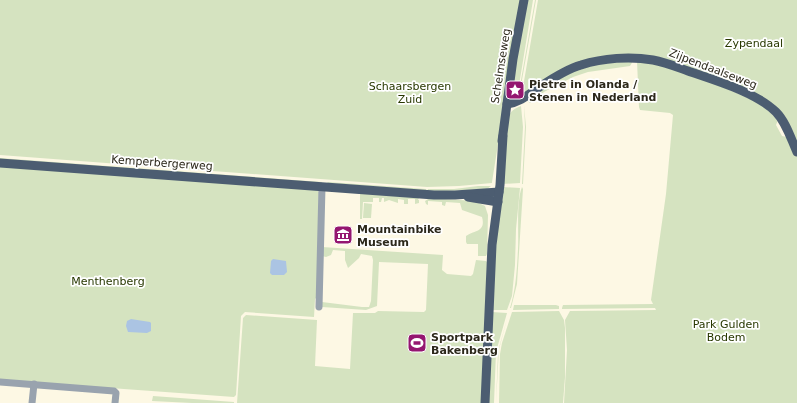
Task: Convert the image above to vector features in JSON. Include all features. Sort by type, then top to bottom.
[{"type":"main road","name":"Schelmseweg","points":[[486,403],[492,245],[490,231],[495,202],[506,104],[524,0]]},
{"type":"main road","name":"Zijpendaalseweg","points":[[506,104],[523,99],[552,79],[579,65],[593,61],[611,59],[653,60],[713,79],[746,93],[766,104],[777,113],[783,121],[797,152]]},
{"type":"main road","name":"Kemperbergerweg","points":[[0,163],[434,195],[496,192]]},
{"type":"main road","name":"Kemperbergerweg","points":[[455,195],[495,202]]},
{"type":"street","points":[[319,307],[322,187]]},
{"type":"street","points":[[0,382],[114,391],[116,393],[115,403]]},
{"type":"street","points":[[32,403],[34,384]]},
{"type":"green space","name":"Schaarsbergen Zuid","points":[[0,0],[521,0],[492,183],[427,187],[0,155]]},
{"type":"green space","points":[[526,0],[533,0],[520,79],[519,96],[516,97],[512,93],[512,90]]},
{"type":"green space","points":[[535,0],[522,80],[521,96],[521,80]]},
{"type":"green space","name":"Zypendaal","points":[[538,0],[797,0],[797,146],[786,123],[728,82],[728,79],[726,78],[726,80],[670,62],[606,57],[523,95],[523,87]]},
{"type":"green space","points":[[633,61],[630,66],[588,72],[573,77],[544,92],[530,103],[527,100],[561,76],[593,64]]},
{"type":"green space","name":"Park Gulden Bodem","points":[[637,61],[653,62],[706,80],[760,103],[778,120],[776,125],[782,136],[787,137],[797,157],[797,403],[564,403],[567,350],[565,320],[570,311],[656,310],[655,308],[562,309],[563,305],[653,304],[651,300],[666,194],[673,115],[670,113],[640,110]]},
{"type":"green space","points":[[524,105],[526,127],[522,184],[525,127]]},
{"type":"green space","points":[[521,106],[523,127],[520,183],[502,184],[508,118],[513,110]]},
{"type":"green space","points":[[0,158],[322,182],[322,183],[0,161]]},
{"type":"green space","name":"Menthenberg","points":[[0,166],[317,190],[319,192],[317,297],[315,299],[314,317],[245,312],[241,316],[236,395],[234,397],[0,380]]},
{"type":"green space","points":[[327,183],[426,189],[426,191]]},
{"type":"green space","points":[[491,186],[487,189],[427,192],[428,189],[454,189]]},
{"type":"green space","points":[[502,187],[520,188],[516,229],[515,265],[512,296],[507,310],[492,310],[492,284]]},
{"type":"green space","points":[[522,187],[517,284],[510,308],[516,279],[518,209]]},
{"type":"green space","points":[[360,192],[419,198],[419,203],[415,204],[415,199],[408,199],[408,204],[404,204],[404,200],[398,199],[398,203],[389,200],[384,202],[384,198],[382,198],[381,202],[379,202],[379,198],[373,198],[373,202],[363,202],[362,219],[360,219]]},
{"type":"green space","points":[[430,198],[475,201],[485,206],[488,215],[486,256],[478,256],[478,244],[467,244],[466,242],[466,236],[481,228],[483,222],[482,217],[462,210],[460,203],[446,202],[445,206],[442,205],[442,202],[428,201],[428,205],[425,201]]},
{"type":"green space","points":[[364,203],[372,204],[371,218],[363,218]]},
{"type":"green space","name":"Sportpark Bakenberg","points":[[322,247],[443,255],[442,270],[447,274],[471,276],[473,274],[476,260],[486,261],[483,403],[237,403],[243,318],[246,315],[317,320],[315,366],[350,369],[353,313],[375,313],[378,311],[424,312],[426,310],[428,264],[379,262],[377,306],[366,310],[322,307],[322,302],[369,307],[371,301],[373,260],[372,256],[361,254],[359,258],[348,268],[345,260],[345,251],[333,250],[331,255],[326,257],[322,256]]},
{"type":"green space","points":[[514,305],[556,305],[559,306],[559,309],[513,310]]},
{"type":"green space","points":[[559,311],[564,320],[565,328],[565,377],[563,403],[499,403],[500,354],[512,312]]},
{"type":"green space","points":[[492,312],[507,313],[496,352],[494,403],[488,403]]},
{"type":"green space","points":[[499,350],[496,403],[498,353]]},
{"type":"green space","points":[[153,396],[234,402],[234,403],[152,401]]},
{"type":"water","points":[[273,259],[286,261],[287,272],[284,275],[272,275],[270,273],[271,261]]},
{"type":"water","points":[[131,319],[150,322],[151,331],[147,333],[128,332],[126,326],[127,321]]},
{"type":"place","name":"Pietre in Olanda / Stenen in Nederland","points":[[515,90]]},
{"type":"place","name":"Mountainbike Museum","points":[[343,235]]},
{"type":"place","name":"Sportpark Bakenberg","points":[[417,343]]}]
